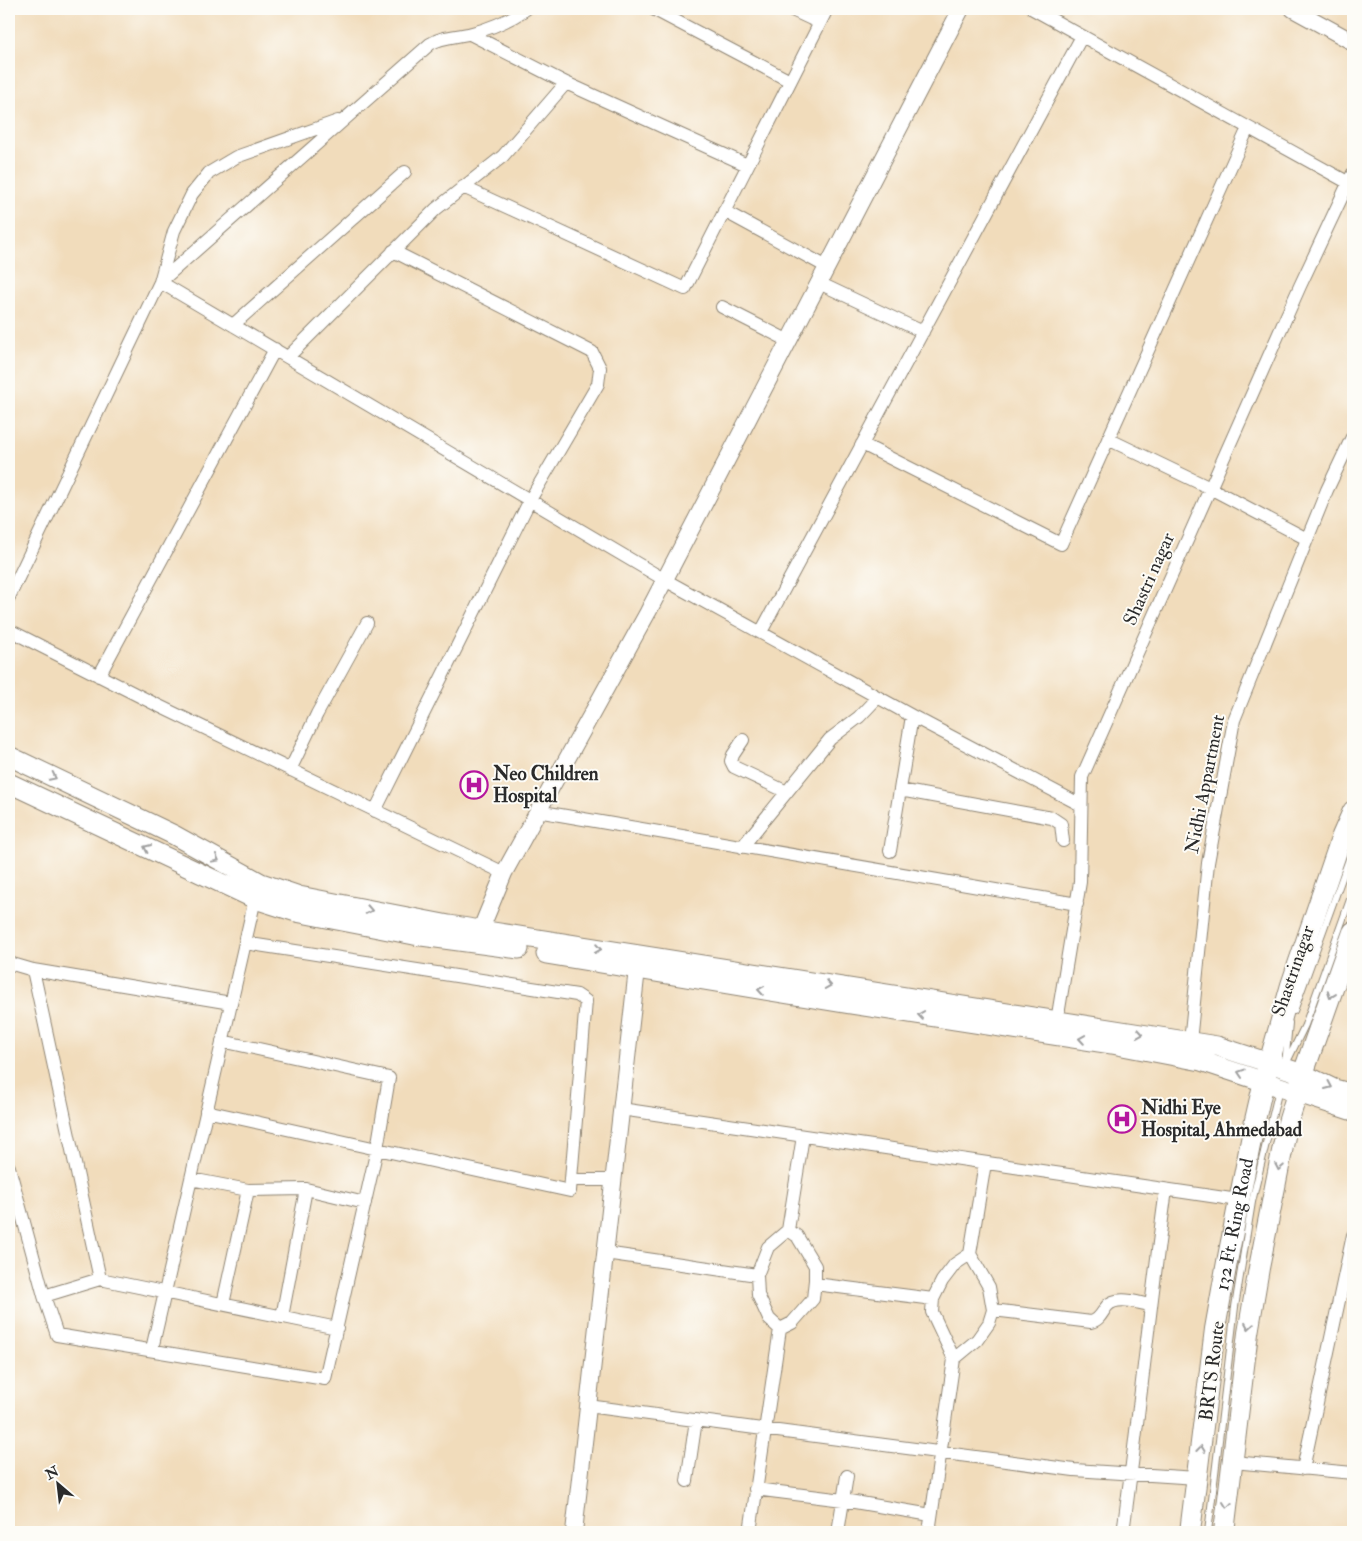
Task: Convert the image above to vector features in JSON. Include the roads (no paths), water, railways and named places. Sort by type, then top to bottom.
[{"type":"main road","points":[[9,756],[174,835],[260,883],[299,896],[478,937],[523,950],[637,962],[1057,1021],[1217,1046],[1353,1111]]},
{"type":"main road","points":[[9,782],[255,899],[296,912],[414,935],[478,937]]},
{"type":"main road","name":"132 Ft. Ring Road","points":[[1224,1532],[1248,1333],[1287,1126],[1283,1077],[1291,985],[1342,836],[1353,811]]},
{"type":"main road","name":"132 Ft. Ring Road","points":[[1190,1532],[1215,1329],[1238,1200],[1283,1077],[1353,932]]},
{"type":"main road","points":[[637,962],[840,1002],[1112,1044],[1283,1077],[1353,1094]]},
{"type":"street","points":[[160,282],[430,44],[436,40],[470,34],[497,26],[526,9]]},
{"type":"street","points":[[653,9],[790,81]]},
{"type":"street","points":[[790,9],[820,23]]},
{"type":"street","points":[[463,187],[685,289],[827,9]]},
{"type":"street","points":[[478,937],[504,873],[665,580],[961,9]]},
{"type":"street","points":[[1033,9],[1248,128],[1351,178]]},
{"type":"street","points":[[1293,9],[1353,42]]},
{"type":"street","points":[[470,34],[566,83],[747,165]]},
{"type":"street","points":[[760,632],[1082,36]]},
{"type":"street","points":[[288,357],[436,209],[503,156],[566,83]]},
{"type":"street","points":[[9,597],[160,282],[174,231],[192,194],[209,173],[236,157],[345,118]]},
{"type":"street","points":[[862,444],[1061,544],[1248,128]]},
{"type":"street","points":[[232,325],[405,172]]},
{"type":"street","name":"Shastri nagar","points":[[1057,1021],[1080,882],[1082,777],[1296,294],[1351,178]]},
{"type":"street","points":[[724,211],[827,266]]},
{"type":"street","points":[[375,811],[530,500],[598,384],[600,368],[592,352],[393,251]]},
{"type":"street","points":[[160,282],[665,580],[912,716],[1081,806]]},
{"type":"street","points":[[819,283],[922,332]]},
{"type":"street","points":[[722,307],[789,341]]},
{"type":"street","points":[[98,676],[275,350]]},
{"type":"street","name":"Nidhi Appartment","points":[[1190,1042],[1208,863],[1234,720],[1327,490],[1353,435]]},
{"type":"street","points":[[1108,438],[1210,488],[1307,539]]},
{"type":"street","points":[[290,770],[317,714],[367,624]]},
{"type":"street","points":[[9,630],[98,676],[504,873]]},
{"type":"street","points":[[742,847],[830,739],[850,724],[878,697]]},
{"type":"street","points":[[890,851],[912,716]]},
{"type":"street","points":[[743,740],[731,761],[734,767],[787,792]]},
{"type":"street","points":[[900,790],[1052,818],[1061,824],[1063,841]]},
{"type":"street","points":[[537,812],[1076,904]]},
{"type":"street","points":[[152,1349],[255,899]]},
{"type":"street","points":[[206,1110],[570,1191],[586,1001],[577,995],[245,943]]},
{"type":"street","points":[[574,1532],[637,962]]},
{"type":"street","points":[[9,963],[33,970],[231,1003]]},
{"type":"street","points":[[33,970],[100,1279]]},
{"type":"street","points":[[9,1167],[44,1296],[57,1335],[152,1349],[325,1379],[377,1149],[390,1078],[222,1041]]},
{"type":"street","points":[[621,1109],[1238,1200]]},
{"type":"street","points":[[780,1329],[769,1319],[758,1295],[757,1275],[768,1247],[788,1230],[803,1136]]},
{"type":"street","points":[[954,1360],[977,1340],[989,1322],[993,1310],[989,1287],[970,1254],[984,1163]]},
{"type":"street","points":[[191,1179],[248,1190],[306,1189],[365,1203]]},
{"type":"street","points":[[571,1180],[613,1180]]},
{"type":"street","points":[[282,1316],[306,1189]]},
{"type":"street","points":[[224,1304],[248,1190]]},
{"type":"street","points":[[1123,1532],[1132,1474],[1150,1305],[1166,1190]]},
{"type":"street","points":[[780,1329],[792,1323],[813,1299],[815,1284],[814,1266],[798,1236],[788,1230]]},
{"type":"street","points":[[1303,1468],[1353,1235]]},
{"type":"street","points":[[605,1253],[757,1275]]},
{"type":"street","points":[[929,1532],[939,1452],[954,1360],[932,1312],[932,1299],[942,1281],[955,1264],[970,1254]]},
{"type":"street","points":[[44,1296],[100,1279],[337,1328]]},
{"type":"street","points":[[815,1284],[932,1299]]},
{"type":"street","points":[[993,1310],[1091,1322],[1096,1321],[1108,1305],[1118,1300],[1150,1305]]},
{"type":"street","points":[[750,1532],[780,1329]]},
{"type":"street","points":[[588,1406],[1074,1470],[1198,1478]]},
{"type":"street","points":[[687,1481],[696,1420]]},
{"type":"street","points":[[1233,1462],[1353,1473]]},
{"type":"street","points":[[838,1532],[847,1476]]},
{"type":"street","points":[[755,1488],[931,1514]]},
{"type":"lane","name":"Shastrinagar","points":[[1283,1077],[1290,1022],[1353,848]]},
{"type":"lane","name":"Shastrinagar","points":[[1283,1077],[1305,1025],[1353,890]]},
{"type":"lane","name":"BRTS Route","points":[[1208,1532],[1235,1307],[1252,1202],[1283,1077]]},
{"type":"place","name":"Neo Children Hospital","points":[[474,785]]},
{"type":"place","name":"Nidhi Eye Hospital, Ahmedabad","points":[[1122,1119]]}]
